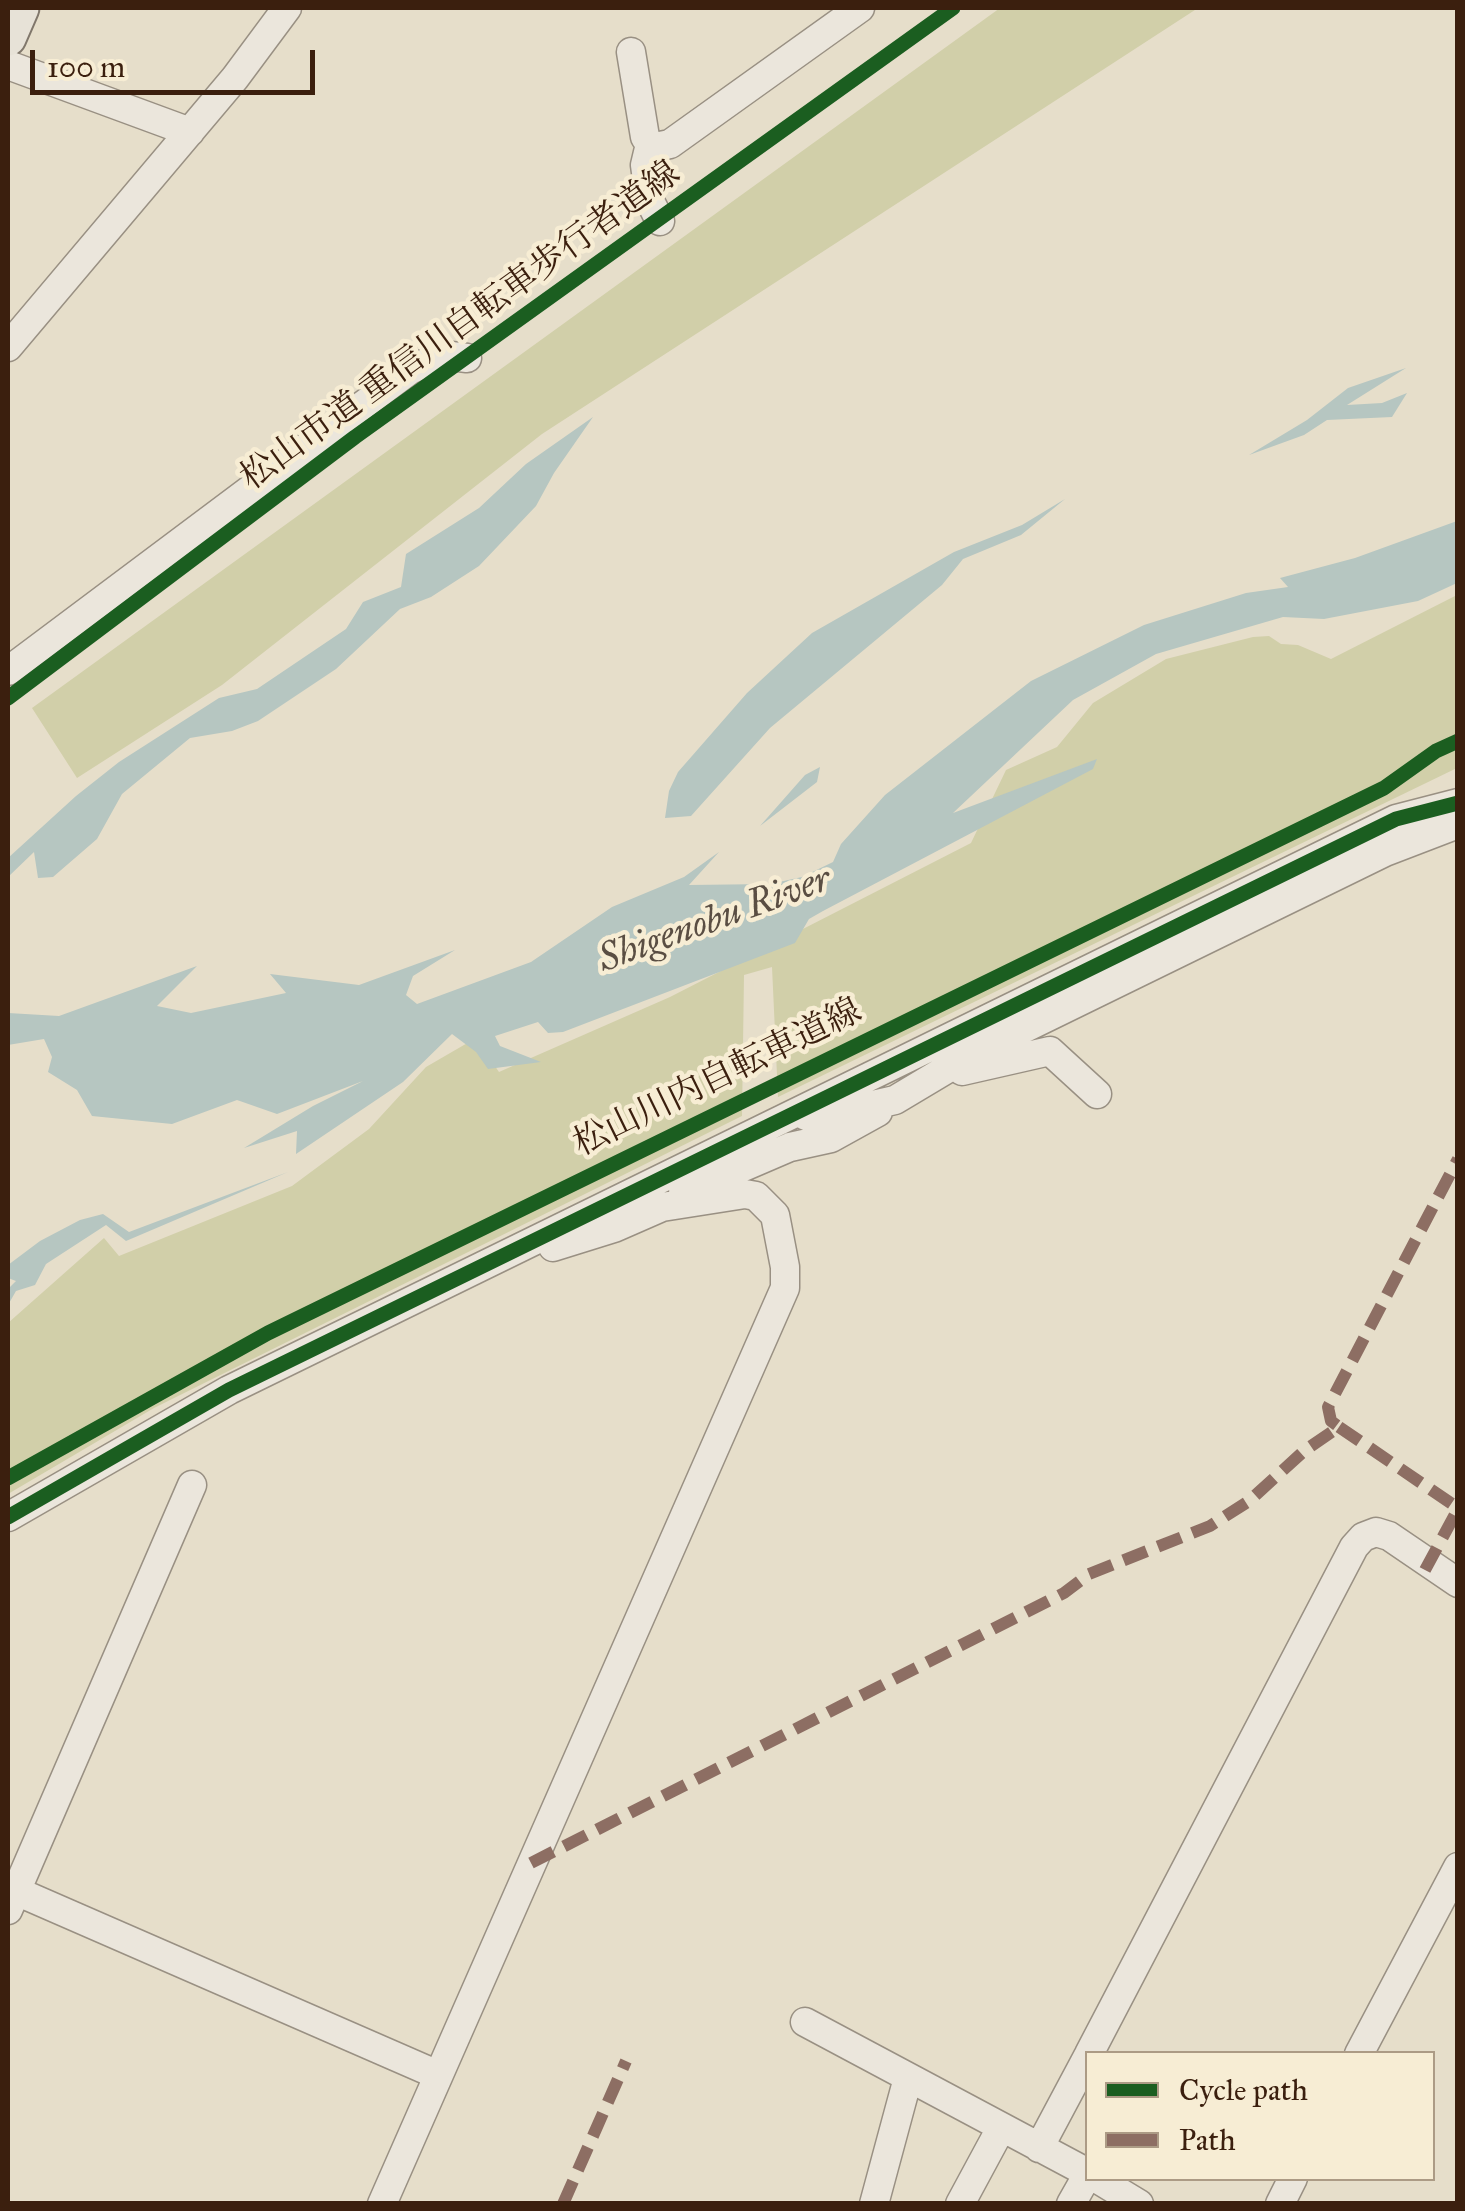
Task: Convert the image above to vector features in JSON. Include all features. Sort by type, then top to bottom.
[{"type":"main road","points":[[8,38],[21,8]]},
{"type":"street","points":[[8,347],[236,78],[287,8]]},
{"type":"street","points":[[631,52],[645,137],[656,147],[670,144],[860,8]]},
{"type":"street","points":[[8,66],[190,132]]},
{"type":"street","points":[[650,144],[645,165],[650,201],[660,221]]},
{"type":"street","points":[[8,670],[401,376],[443,355],[467,358]]},
{"type":"street","points":[[8,1517],[229,1390],[1458,791]]},
{"type":"street","points":[[1396,819],[1458,802]]},
{"type":"street","points":[[662,1208],[686,1190],[753,1161],[790,1147],[832,1138],[972,1054],[1385,852],[1458,824]]},
{"type":"street","points":[[940,1076],[1050,1051],[1096,1094]]},
{"type":"street","points":[[793,1114],[821,1118],[895,1100]]},
{"type":"street","points":[[382,2204],[785,1288],[785,1267],[774,1215],[756,1196],[730,1194],[662,1208],[614,1228],[545,1249],[510,1253]]},
{"type":"street","points":[[192,1485],[12,1900],[438,2075]]},
{"type":"street","points":[[1090,2051],[1354,1548],[1363,1537],[1376,1532],[1389,1536],[1458,1583]]},
{"type":"street","points":[[1361,2051],[1458,1868]]},
{"type":"street","points":[[805,2022],[1085,2172]]},
{"type":"street","points":[[1039,2148],[1085,2061]]},
{"type":"street","points":[[874,2204],[908,2078]]},
{"type":"street","points":[[960,2204],[1002,2128]]},
{"type":"street","points":[[1071,2204],[1085,2179]]},
{"type":"street","points":[[1101,2181],[1139,2204]]},
{"type":"street","points":[[1280,2204],[1292,2181]]},
{"type":"shaded area","points":[[1000,8],[1198,8],[542,434],[222,685],[77,778],[32,708]]},
{"type":"shaded area","points":[[1457,595],[1457,768],[778,1097],[772,967],[744,975],[742,1116],[154,1408],[8,1494],[8,1323],[104,1238],[119,1256],[292,1186],[369,1129],[426,1067],[476,1038],[499,1072],[670,997],[971,843],[1006,770],[1057,747],[1093,703],[1166,659],[1269,636],[1281,644],[1298,645],[1331,659]]},
{"type":"water","points":[[1406,368],[1347,405],[1382,403],[1407,393],[1392,417],[1327,420],[1304,435],[1249,455],[1307,420],[1348,388]]},
{"type":"water","points":[[593,417],[536,506],[479,566],[431,597],[400,609],[336,669],[258,721],[232,731],[190,738],[122,794],[97,839],[53,877],[38,878],[34,852],[8,877],[8,858],[119,762],[219,698],[257,689],[346,629],[363,602],[401,587],[406,554],[479,508],[526,464]]},
{"type":"water","points":[[1065,499],[1021,535],[963,559],[942,585],[770,728],[691,816],[665,818],[669,791],[678,772],[747,693],[812,633],[954,552],[1022,525]]},
{"type":"water","name":"Shigenobu River","points":[[1457,521],[1457,583],[1418,601],[1324,619],[1283,617],[1156,654],[1073,700],[953,813],[1097,759],[1093,769],[809,919],[795,943],[563,1032],[548,1033],[538,1022],[495,1036],[500,1046],[541,1062],[488,1069],[476,1052],[452,1034],[403,1082],[296,1154],[297,1131],[244,1148],[363,1081],[277,1114],[237,1100],[172,1124],[92,1116],[77,1090],[48,1072],[52,1057],[44,1039],[8,1045],[8,1013],[59,1016],[197,966],[157,1006],[191,1013],[286,993],[270,974],[359,985],[455,950],[413,976],[406,995],[417,1004],[531,962],[612,907],[684,877],[719,852],[689,885],[770,884],[802,877],[833,862],[841,844],[885,795],[1031,681],[1144,625],[1246,593],[1288,587],[1280,578],[1355,558]]},
{"type":"water","points":[[820,767],[817,782],[760,826],[805,775]]},
{"type":"water","points":[[288,1172],[126,1241],[106,1225],[46,1264],[35,1285],[16,1291],[8,1305],[8,1289],[16,1281],[8,1278],[8,1265],[40,1241],[80,1220],[103,1214],[129,1232]]},
{"type":"marked path","points":[[531,1863],[1064,1593],[1089,1574],[1210,1526],[1249,1501],[1304,1451],[1339,1427],[1331,1421],[1328,1407],[1458,1159]]},
{"type":"marked path","points":[[1339,1427],[1458,1508]]},
{"type":"marked path","points":[[1425,1570],[1458,1509]]},
{"type":"marked path","points":[[563,2204],[626,2061]]},
{"type":"cycle path","name":"松山市道 重信川自転車歩行者道線","points":[[8,698],[355,437],[953,8]]},
{"type":"cycle path","name":"松山川内自転車道線","points":[[8,1478],[268,1333],[1384,788],[1436,751],[1458,741]]},
{"type":"cycle path","points":[[8,1517],[229,1390],[1396,819],[1458,803]]}]
